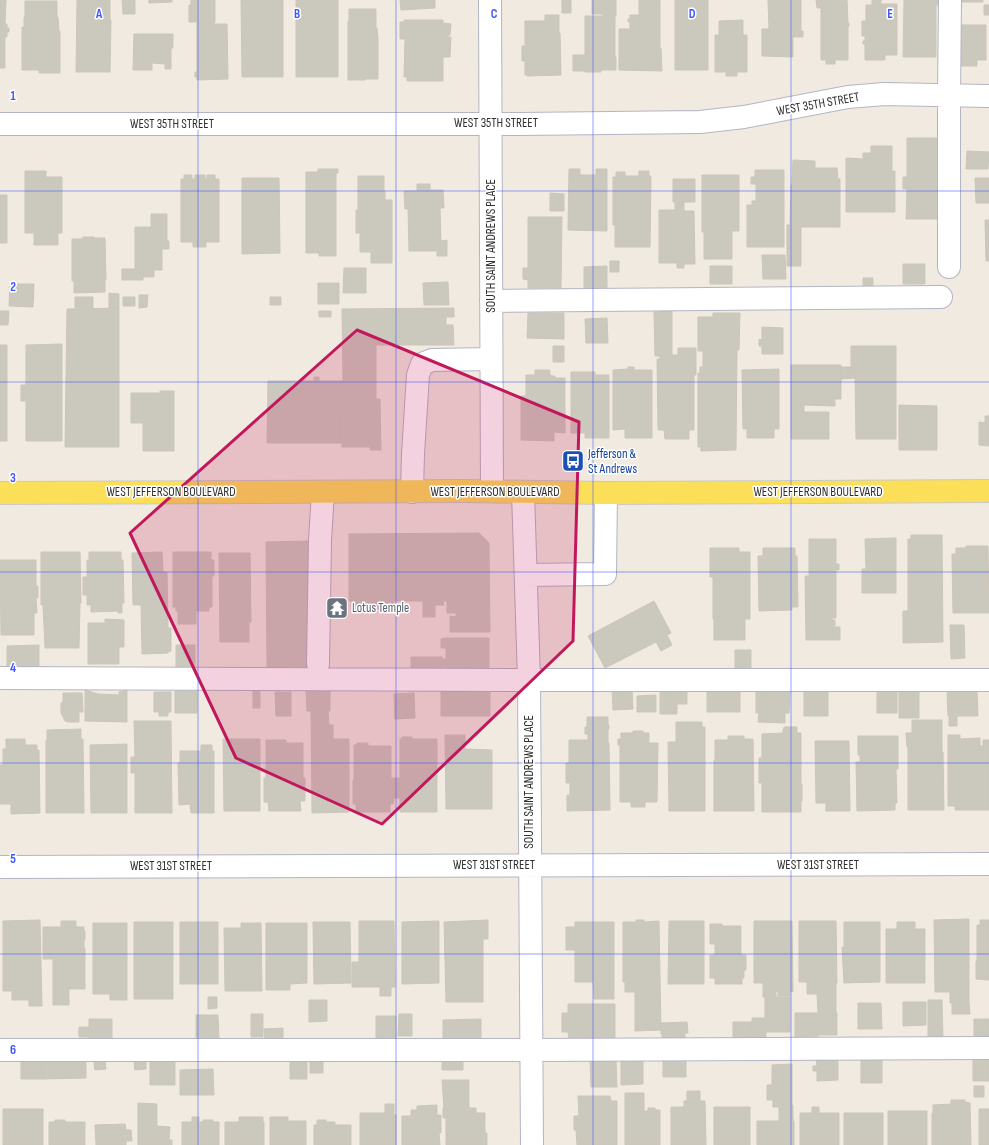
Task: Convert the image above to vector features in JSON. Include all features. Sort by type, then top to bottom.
[{"type":"main road","name":"WEST JEFFERSON BOULEVARD","points":[[0,493],[492,491],[606,493],[989,491]]},
{"type":"street","name":"SOUTH SAINT ANDREWS PLACE","points":[[490,0],[492,491]]},
{"type":"street","points":[[949,267],[950,0]]},
{"type":"street","name":"WEST 35TH STREET","points":[[0,124],[520,124],[700,122],[744,117],[848,97],[884,94],[989,96]]},
{"type":"street","points":[[491,301],[940,297]]},
{"type":"street","points":[[412,492],[418,375],[422,364],[432,360],[491,359]]},
{"type":"street","points":[[318,664],[320,540],[323,492]]},
{"type":"street","name":"SOUTH SAINT ANDREWS PLACE","points":[[523,492],[529,680],[532,1145]]},
{"type":"street","points":[[526,575],[605,574],[606,493]]},
{"type":"street","points":[[0,678],[989,680]]},
{"type":"street","name":"WEST 31ST STREET","points":[[0,866],[989,864]]},
{"type":"street","points":[[0,1050],[989,1048]]},
{"type":"highlighted area","points":[[357,330],[579,422],[573,641],[382,824],[236,758],[130,533]]},
{"type":"building","points":[[0,0],[6,0],[5,24],[7,24],[7,28],[9,28],[7,37],[5,37],[5,68],[0,68]]},
{"type":"building","points":[[77,0],[110,0],[110,72],[76,72]]},
{"type":"building","points":[[122,0],[135,0],[135,14],[123,14]]},
{"type":"building","points":[[149,0],[172,0],[172,2],[149,3]]},
{"type":"building","points":[[191,0],[215,0],[214,24],[227,24],[228,79],[197,80],[197,77],[195,77],[195,72],[197,72],[197,22],[189,22],[189,5],[191,5]]},
{"type":"building","points":[[241,0],[283,0],[283,77],[242,77]]},
{"type":"building","points":[[296,0],[338,0],[338,77],[296,77]]},
{"type":"building","points":[[400,0],[435,0],[435,8],[401,10]]},
{"type":"building","points":[[562,0],[571,0],[571,13],[562,13]]},
{"type":"building","points":[[592,0],[616,0],[616,70],[601,70],[601,72],[573,71],[573,55],[585,55],[585,16],[603,16],[603,14],[592,14]]},
{"type":"building","points":[[639,0],[660,0],[660,48],[662,71],[619,70],[619,29],[630,29],[630,22],[628,22],[628,19],[630,19],[630,15],[639,15]]},
{"type":"building","points":[[675,0],[708,0],[708,70],[675,70]]},
{"type":"building","points":[[768,0],[801,0],[801,31],[803,31],[803,37],[793,37],[793,57],[762,56],[762,29],[769,29]]},
{"type":"building","points":[[816,0],[847,0],[849,23],[848,60],[835,60],[835,64],[826,64],[826,60],[821,60],[821,8],[817,8]]},
{"type":"building","points":[[872,0],[881,0],[881,4],[897,4],[897,55],[885,55],[885,60],[865,60],[865,44],[863,44],[863,41],[865,41],[865,36],[862,36],[862,21],[866,21],[866,5],[872,5]]},
{"type":"building","points":[[904,0],[942,0],[942,5],[936,5],[936,57],[903,57]]},
{"type":"building","points":[[960,0],[983,0],[983,2],[960,2]]},
{"type":"building","points":[[25,1],[57,1],[57,17],[60,31],[60,73],[39,73],[39,70],[22,70],[22,27],[24,27]]},
{"type":"building","points":[[984,5],[989,5],[989,15],[984,15]]},
{"type":"building","points":[[349,9],[376,9],[378,79],[348,80]]},
{"type":"building","points":[[545,15],[559,15],[561,75],[527,76],[525,75],[525,61],[522,61],[522,46],[525,46],[525,21],[545,21]]},
{"type":"building","points":[[404,20],[443,20],[443,23],[451,24],[450,35],[448,35],[448,37],[451,37],[450,57],[443,57],[443,81],[407,81],[407,77],[404,77],[405,39],[400,39],[400,22],[404,22]]},
{"type":"building","points":[[743,20],[743,35],[747,35],[747,72],[737,72],[737,76],[726,76],[726,72],[715,72],[715,35],[719,35],[719,21]]},
{"type":"building","points":[[958,25],[986,25],[986,60],[977,60],[977,66],[959,66]]},
{"type":"building","points":[[134,34],[173,34],[171,69],[165,69],[165,64],[152,63],[152,70],[133,70]]},
{"type":"building","points":[[907,138],[942,138],[941,219],[906,219],[907,189],[903,189],[903,177],[907,177]]},
{"type":"building","points":[[871,146],[892,146],[892,171],[895,171],[895,212],[846,212],[846,158],[863,159],[863,153],[871,153]]},
{"type":"building","points":[[967,151],[989,152],[988,169],[966,169]]},
{"type":"building","points":[[793,160],[815,161],[815,168],[837,168],[838,179],[840,179],[840,227],[801,227],[801,266],[787,266],[787,225],[790,225]]},
{"type":"building","points":[[318,169],[338,169],[338,173],[336,173],[336,256],[319,256],[319,253],[306,253],[306,172],[318,172]]},
{"type":"building","points":[[569,169],[580,169],[580,175],[596,175],[596,169],[607,169],[607,231],[568,230]]},
{"type":"building","points":[[755,170],[784,170],[784,247],[747,247],[747,205],[752,205],[752,201],[756,201],[756,184],[751,184],[751,177],[755,177]]},
{"type":"building","points":[[25,171],[46,171],[46,177],[62,177],[62,233],[58,233],[58,245],[34,245],[34,233],[25,233]]},
{"type":"building","points":[[639,171],[649,171],[649,176],[651,176],[650,247],[615,247],[615,225],[613,225],[613,177],[616,177],[616,172],[625,172],[625,176],[639,176]]},
{"type":"building","points":[[184,175],[192,175],[192,179],[195,179],[195,175],[205,175],[205,179],[207,179],[207,175],[215,175],[215,179],[219,179],[219,242],[206,242],[206,247],[193,247],[193,242],[181,242],[181,179],[184,179]]},
{"type":"building","points":[[702,175],[739,175],[739,231],[732,231],[732,259],[704,259],[704,232],[702,232]]},
{"type":"building","points":[[358,176],[384,176],[385,200],[392,200],[392,263],[371,263],[371,252],[360,252],[360,233],[356,233]]},
{"type":"building","points":[[242,178],[279,178],[280,253],[242,254]]},
{"type":"building","points":[[975,178],[989,178],[989,203],[976,203]]},
{"type":"building","points":[[673,179],[695,179],[695,202],[684,202],[684,211],[694,211],[695,264],[684,264],[684,268],[677,268],[677,263],[659,263],[659,210],[675,210],[675,202],[673,202]]},
{"type":"building","points":[[417,184],[430,184],[430,190],[443,190],[444,208],[440,208],[441,241],[447,240],[447,256],[437,256],[437,251],[409,251],[408,209],[405,209],[404,191],[417,191]]},
{"type":"building","points":[[550,193],[564,194],[564,211],[550,211]]},
{"type":"building","points":[[0,195],[7,195],[7,243],[0,243]]},
{"type":"building","points":[[151,214],[167,214],[167,241],[169,241],[169,249],[162,249],[162,270],[154,270],[154,277],[143,277],[143,280],[122,280],[122,269],[135,269],[135,227],[151,227]]},
{"type":"building","points":[[528,217],[562,217],[561,288],[528,288],[528,280],[523,279],[523,268],[528,268]]},
{"type":"building","points":[[985,220],[989,220],[989,261],[986,261]]},
{"type":"building","points":[[83,237],[105,238],[105,292],[74,293],[74,281],[72,281],[72,239],[83,239]]},
{"type":"building","points":[[762,255],[785,255],[786,279],[763,279]]},
{"type":"building","points":[[610,261],[619,261],[619,272],[610,272]]},
{"type":"building","points":[[903,264],[925,264],[925,284],[903,284]]},
{"type":"building","points":[[607,266],[607,288],[584,288],[584,267]]},
{"type":"building","points":[[710,266],[732,266],[732,284],[710,284]]},
{"type":"building","points":[[344,268],[366,268],[366,293],[343,293]]},
{"type":"building","points":[[863,278],[873,278],[873,286],[863,287]]},
{"type":"building","points":[[448,282],[449,305],[424,305],[423,283]]},
{"type":"building","points":[[318,283],[339,283],[339,304],[318,304]]},
{"type":"building","points":[[10,284],[34,284],[33,307],[9,306]]},
{"type":"building","points":[[109,293],[119,294],[119,308],[109,308]]},
{"type":"building","points":[[139,295],[148,295],[147,307],[139,308]]},
{"type":"building","points":[[75,297],[93,297],[93,308],[75,308]]},
{"type":"building","points":[[123,297],[135,297],[135,306],[123,306]]},
{"type":"building","points":[[270,297],[281,297],[281,305],[270,305]]},
{"type":"building","points":[[119,308],[119,447],[65,447],[67,309]]},
{"type":"building","points":[[454,308],[454,317],[446,317],[446,325],[453,325],[454,345],[376,345],[376,399],[380,399],[381,450],[370,450],[370,447],[342,447],[342,443],[340,443],[341,381],[343,381],[342,309]]},
{"type":"building","points":[[0,311],[9,311],[8,325],[0,325]]},
{"type":"building","points":[[319,311],[331,311],[331,317],[319,317]]},
{"type":"building","points":[[672,311],[672,355],[678,355],[678,348],[696,348],[696,375],[694,375],[694,430],[689,430],[689,439],[665,439],[664,430],[658,430],[657,359],[660,359],[660,356],[655,356],[654,312]]},
{"type":"building","points":[[528,313],[564,313],[564,339],[527,338]]},
{"type":"building","points":[[713,313],[740,313],[739,350],[737,350],[736,450],[701,451],[701,447],[698,447],[698,373],[700,373],[700,367],[703,367],[703,351],[698,351],[698,317],[713,317]]},
{"type":"building","points":[[607,318],[608,343],[586,343],[585,319]]},
{"type":"building","points":[[762,327],[783,328],[783,354],[762,354],[762,346],[759,346],[759,339],[762,340]]},
{"type":"building","points":[[62,344],[62,441],[26,441],[26,401],[21,401],[21,385],[26,385],[26,345]]},
{"type":"building","points":[[0,345],[7,345],[7,441],[0,441]]},
{"type":"building","points":[[553,346],[564,346],[564,362],[553,362]]},
{"type":"building","points":[[851,346],[896,346],[896,439],[856,439],[855,373],[851,373]]},
{"type":"building","points":[[791,365],[841,365],[841,399],[835,399],[835,406],[804,405],[804,412],[829,412],[829,439],[791,439]]},
{"type":"building","points":[[628,367],[634,367],[634,370],[652,370],[652,438],[625,438],[625,429],[613,430],[613,370],[628,369]]},
{"type":"building","points":[[841,367],[851,367],[851,373],[855,373],[855,378],[841,379]]},
{"type":"building","points":[[779,369],[779,429],[774,429],[774,438],[747,438],[747,429],[743,429],[742,370]]},
{"type":"building","points":[[535,370],[550,370],[551,376],[555,376],[555,378],[565,378],[565,433],[554,432],[554,441],[521,440],[521,396],[526,396],[526,375],[535,375]]},
{"type":"building","points":[[571,372],[595,372],[595,375],[609,375],[609,438],[585,438],[585,433],[571,433]]},
{"type":"building","points":[[314,377],[319,377],[319,381],[341,381],[340,443],[267,443],[268,381],[314,381]]},
{"type":"building","points":[[160,391],[174,391],[174,451],[143,451],[143,423],[131,423],[131,393],[160,393]]},
{"type":"building","points":[[899,405],[937,406],[937,450],[899,450]]},
{"type":"building","points":[[985,416],[989,416],[989,446],[979,445],[979,422],[985,423]]},
{"type":"building","points":[[479,533],[489,543],[490,632],[450,632],[450,616],[456,617],[456,613],[447,613],[447,601],[443,601],[444,605],[435,605],[435,617],[423,617],[423,601],[394,601],[394,609],[378,609],[378,606],[365,606],[365,608],[351,609],[351,601],[349,601],[349,534]]},
{"type":"building","points":[[911,535],[942,535],[943,642],[903,643],[903,611],[908,611],[908,539],[911,539]]},
{"type":"building","points":[[896,538],[896,593],[862,593],[862,569],[866,569],[865,539]]},
{"type":"building","points":[[809,539],[836,539],[836,564],[839,564],[839,570],[836,570],[836,618],[832,618],[832,620],[835,620],[835,626],[832,627],[840,627],[840,640],[806,640],[805,576],[809,576]]},
{"type":"building","points":[[308,541],[309,667],[267,667],[266,542]]},
{"type":"building","points":[[966,546],[988,546],[989,613],[953,613],[952,554],[956,554],[956,548],[966,548]]},
{"type":"building","points":[[710,548],[739,548],[739,552],[750,552],[750,619],[745,619],[745,640],[714,640],[713,577],[710,577]]},
{"type":"building","points":[[763,548],[795,548],[795,556],[797,556],[798,607],[792,607],[792,610],[759,611],[758,556],[763,556]]},
{"type":"building","points":[[41,552],[80,552],[81,603],[79,648],[45,648],[43,605],[41,605]]},
{"type":"building","points":[[89,552],[121,552],[121,560],[123,560],[124,603],[122,603],[122,613],[118,613],[118,611],[91,612],[91,605],[87,605],[87,595],[83,595],[83,577],[87,577],[87,560],[89,560]]},
{"type":"building","points":[[162,552],[163,572],[167,572],[168,628],[171,628],[171,651],[168,653],[142,654],[141,605],[133,605],[132,553]]},
{"type":"building","points":[[173,552],[211,552],[211,560],[214,560],[214,576],[212,576],[212,607],[209,607],[209,611],[196,611],[196,624],[178,624],[178,611],[176,611],[176,607],[173,607]]},
{"type":"building","points":[[219,553],[250,553],[251,622],[249,622],[249,642],[220,642]]},
{"type":"building","points":[[0,560],[36,560],[36,586],[38,586],[38,598],[36,598],[37,613],[34,613],[34,635],[1,635]]},
{"type":"building","points":[[654,601],[671,633],[667,635],[672,645],[661,651],[656,642],[605,668],[588,636]]},
{"type":"building","points":[[105,619],[124,620],[124,647],[119,647],[119,664],[88,664],[88,623],[105,623]]},
{"type":"building","points":[[950,625],[964,625],[965,658],[951,659]]},
{"type":"building","points":[[489,638],[489,668],[445,669],[445,667],[442,667],[442,674],[411,674],[411,657],[442,657],[442,659],[446,659],[446,648],[441,648],[441,639]]},
{"type":"building","points":[[39,645],[39,669],[7,669],[7,646]]},
{"type":"building","points":[[176,645],[195,645],[195,669],[176,669]]},
{"type":"building","points":[[735,650],[751,650],[751,671],[735,671]]},
{"type":"building","points":[[877,687],[897,688],[897,713],[877,713]]},
{"type":"building","points":[[707,688],[740,688],[740,712],[707,712]]},
{"type":"building","points":[[948,688],[965,688],[965,692],[977,692],[978,716],[957,716],[957,726],[949,726]]},
{"type":"building","points":[[632,689],[633,709],[613,710],[612,690]]},
{"type":"building","points":[[756,689],[790,690],[789,713],[785,713],[785,723],[758,722],[759,713],[756,713]]},
{"type":"building","points":[[899,689],[919,689],[919,718],[899,718]]},
{"type":"building","points":[[85,690],[98,694],[119,695],[119,692],[127,690],[127,722],[85,721]]},
{"type":"building","points":[[330,690],[330,711],[328,711],[329,725],[333,725],[333,739],[349,739],[349,812],[312,813],[311,711],[307,711],[306,691]]},
{"type":"building","points":[[660,690],[687,690],[687,704],[677,704],[677,714],[660,714]]},
{"type":"building","points":[[175,691],[197,691],[197,713],[175,713]]},
{"type":"building","points":[[253,691],[260,691],[260,708],[253,708]]},
{"type":"building","points":[[441,691],[490,692],[490,716],[441,716]]},
{"type":"building","points":[[828,691],[828,716],[804,716],[804,692]]},
{"type":"building","points":[[154,692],[171,692],[171,712],[168,712],[168,716],[159,716],[159,712],[154,712]]},
{"type":"building","points":[[275,692],[291,692],[291,716],[276,716]]},
{"type":"building","points":[[63,693],[82,693],[83,712],[79,712],[79,722],[65,721],[61,713]]},
{"type":"building","points":[[414,693],[415,718],[395,719],[394,694]]},
{"type":"building","points":[[656,695],[656,712],[637,712],[637,696]]},
{"type":"building","points":[[587,717],[608,717],[610,810],[567,811],[567,795],[570,795],[570,783],[566,783],[566,763],[569,763],[569,740],[588,740],[588,734],[585,734]]},
{"type":"building","points":[[912,720],[942,720],[944,810],[908,810],[908,747],[906,733],[912,733]]},
{"type":"building","points":[[134,721],[171,721],[172,813],[135,813],[135,773],[131,773],[131,757],[135,757]]},
{"type":"building","points":[[676,722],[702,722],[702,727],[705,727],[705,811],[669,811],[668,742],[676,742]]},
{"type":"building","points":[[784,727],[797,727],[797,733],[801,733],[801,812],[762,812],[762,783],[759,783],[759,758],[762,758],[762,734],[783,733]]},
{"type":"building","points":[[81,729],[81,739],[83,739],[84,813],[46,813],[47,730]]},
{"type":"building","points":[[633,731],[643,731],[643,733],[649,733],[649,743],[658,743],[657,802],[645,802],[645,807],[631,807],[631,802],[620,802],[620,745],[618,745],[618,739],[621,739],[621,733],[633,733]]},
{"type":"building","points":[[445,735],[465,735],[465,749],[492,750],[492,809],[446,809]]},
{"type":"building","points":[[948,735],[960,735],[960,739],[980,738],[980,746],[983,746],[983,740],[989,740],[989,810],[955,810],[955,806],[948,806]]},
{"type":"building","points":[[728,736],[744,736],[744,739],[753,739],[754,811],[714,811],[715,740],[728,740]]},
{"type":"building","points":[[858,736],[898,736],[898,769],[896,769],[897,803],[895,803],[895,810],[857,811],[856,762],[860,762],[860,755],[858,755]]},
{"type":"building","points":[[402,737],[412,737],[412,739],[437,739],[437,812],[400,812],[400,798],[394,798],[394,778],[400,778],[400,739],[402,739]]},
{"type":"building","points":[[6,739],[25,739],[25,745],[37,745],[37,750],[39,750],[40,813],[11,814],[11,804],[0,804],[0,765],[3,765],[3,749],[6,749]]},
{"type":"building","points":[[223,739],[260,739],[260,811],[224,811]]},
{"type":"building","points":[[266,740],[286,740],[286,743],[303,743],[303,778],[305,778],[305,801],[300,801],[301,811],[269,811],[268,802],[264,802],[264,778],[266,778]]},
{"type":"building","points":[[815,741],[849,741],[850,811],[826,811],[826,803],[816,803]]},
{"type":"building","points":[[357,743],[368,743],[368,746],[391,746],[391,778],[394,778],[394,798],[393,804],[390,804],[390,812],[356,812],[356,804],[353,804],[353,780],[354,745],[357,745]]},
{"type":"building","points":[[127,744],[127,813],[91,813],[90,745]]},
{"type":"building","points":[[201,745],[212,745],[212,751],[214,751],[214,813],[191,813],[190,804],[179,805],[178,763],[180,763],[180,751],[201,751]]},
{"type":"building","points":[[969,919],[970,1014],[952,1014],[950,992],[935,992],[934,920]]},
{"type":"building","points":[[40,920],[42,1006],[29,1006],[29,1000],[12,1000],[12,991],[3,991],[3,921]]},
{"type":"building","points":[[488,920],[488,939],[483,939],[483,1002],[446,1002],[444,922]]},
{"type":"building","points":[[636,920],[644,920],[644,922],[659,921],[661,1030],[635,1031],[635,992],[625,992],[625,982],[623,982],[623,922],[636,922]]},
{"type":"building","points":[[980,920],[989,920],[989,980],[976,979],[977,925],[980,925]]},
{"type":"building","points":[[61,921],[76,921],[76,927],[84,927],[85,989],[69,989],[69,1005],[53,1005],[53,959],[43,959],[43,927],[61,927]]},
{"type":"building","points":[[359,921],[394,921],[395,987],[391,987],[391,996],[380,996],[380,987],[352,987],[352,962],[359,962]]},
{"type":"building","points":[[439,921],[439,983],[402,984],[402,922]]},
{"type":"building","points":[[669,921],[704,921],[704,984],[668,984]]},
{"type":"building","points":[[754,921],[792,921],[793,992],[790,991],[790,996],[778,996],[778,991],[776,991],[776,997],[790,997],[790,1032],[766,1032],[766,1039],[750,1041],[750,1022],[752,1022],[752,1018],[765,1018],[763,983],[754,983]]},
{"type":"building","points":[[799,921],[836,921],[837,1035],[818,1035],[818,1038],[795,1038],[795,1013],[818,1013],[817,994],[807,994],[807,982],[799,982]]},
{"type":"building","points":[[134,922],[173,922],[173,999],[134,999]]},
{"type":"building","points":[[180,922],[218,922],[218,984],[180,984]]},
{"type":"building","points":[[313,922],[350,922],[351,983],[314,984]]},
{"type":"building","points":[[575,922],[614,922],[614,999],[594,999],[593,982],[575,982],[575,950],[566,950],[566,927],[575,927]]},
{"type":"building","points":[[844,922],[880,922],[880,982],[844,983],[842,947],[844,947]]},
{"type":"building","points":[[897,922],[915,922],[915,929],[925,929],[925,983],[886,983],[886,929],[897,929]]},
{"type":"building","points":[[93,923],[127,923],[127,1000],[110,1000],[110,994],[93,994]]},
{"type":"building","points":[[241,923],[261,923],[262,991],[225,991],[224,928],[241,928]]},
{"type":"building","points":[[266,923],[307,923],[307,983],[290,984],[290,990],[266,990]]},
{"type":"building","points":[[710,924],[722,924],[722,926],[741,926],[741,955],[746,955],[746,970],[744,970],[742,984],[715,984],[715,978],[710,978],[710,955],[715,955],[715,944],[710,944]]},
{"type":"building","points":[[208,997],[217,997],[217,1008],[208,1009]]},
{"type":"building","points":[[309,1000],[327,1000],[327,1021],[309,1022]]},
{"type":"building","points":[[928,1000],[942,1000],[943,1037],[928,1037]]},
{"type":"building","points":[[903,1002],[926,1002],[926,1025],[903,1026]]},
{"type":"building","points":[[858,1003],[881,1003],[882,1029],[858,1029]]},
{"type":"building","points":[[568,1004],[615,1004],[615,1040],[569,1040],[568,1032],[562,1032],[562,1013],[568,1013]]},
{"type":"building","points":[[251,1014],[263,1014],[263,1037],[251,1037]]},
{"type":"building","points":[[399,1014],[412,1014],[412,1036],[398,1036]]},
{"type":"building","points":[[196,1015],[218,1015],[219,1039],[196,1039]]},
{"type":"building","points":[[376,1016],[396,1016],[396,1038],[376,1038]]},
{"type":"building","points":[[89,1019],[112,1019],[112,1042],[89,1042],[89,1037],[79,1037],[79,1027],[89,1027]]},
{"type":"building","points":[[481,1019],[481,1041],[443,1041],[443,1020]]},
{"type":"building","points":[[974,1019],[989,1019],[989,1039],[974,1039]]},
{"type":"building","points":[[687,1022],[688,1033],[685,1033],[685,1041],[662,1041],[661,1023]]},
{"type":"building","points":[[733,1022],[750,1022],[750,1041],[733,1041]]},
{"type":"building","points":[[283,1028],[283,1041],[265,1041],[264,1029]]},
{"type":"building","points":[[973,1054],[989,1054],[989,1081],[973,1081]]},
{"type":"building","points":[[838,1055],[838,1080],[817,1081],[817,1071],[813,1071],[813,1066],[817,1066],[816,1056]]},
{"type":"building","points":[[21,1056],[42,1056],[43,1079],[21,1079]]},
{"type":"building","points":[[42,1056],[86,1061],[86,1078],[43,1079]]},
{"type":"building","points":[[310,1056],[323,1056],[323,1073],[310,1073]]},
{"type":"building","points":[[442,1056],[463,1056],[463,1070],[442,1070]]},
{"type":"building","points":[[663,1056],[686,1056],[686,1077],[663,1077]]},
{"type":"building","points":[[290,1058],[307,1058],[307,1079],[290,1079]]},
{"type":"building","points":[[146,1059],[146,1069],[135,1070],[134,1060]]},
{"type":"building","points":[[150,1060],[175,1060],[175,1085],[150,1085]]},
{"type":"building","points":[[590,1060],[616,1060],[617,1087],[591,1087]]},
{"type":"building","points":[[621,1060],[643,1060],[643,1084],[621,1085]]},
{"type":"building","points":[[861,1060],[882,1060],[882,1083],[861,1083]]},
{"type":"building","points":[[105,1061],[106,1069],[95,1070],[94,1062]]},
{"type":"building","points":[[792,1064],[794,1145],[757,1145],[757,1121],[779,1121],[779,1107],[773,1107],[773,1100],[767,1100],[767,1085],[772,1085],[772,1065]]},
{"type":"building","points":[[213,1069],[214,1095],[180,1095],[180,1070]]},
{"type":"building","points":[[442,1080],[469,1080],[469,1108],[476,1108],[476,1113],[485,1113],[485,1133],[487,1133],[487,1145],[446,1145],[446,1118],[443,1118],[444,1108]]},
{"type":"building","points":[[974,1086],[984,1086],[984,1097],[974,1097]]},
{"type":"building","points":[[687,1091],[700,1091],[700,1101],[705,1101],[706,1145],[671,1145],[671,1107],[684,1107],[684,1101],[687,1101]]},
{"type":"building","points":[[625,1093],[644,1093],[644,1111],[648,1111],[648,1108],[660,1110],[660,1145],[625,1145]]},
{"type":"building","points":[[578,1096],[610,1096],[611,1101],[617,1101],[617,1145],[577,1145],[576,1130],[574,1130],[574,1116],[579,1116]]},
{"type":"building","points":[[951,1100],[965,1100],[965,1102],[970,1103],[971,1145],[932,1145],[933,1105],[951,1104]]},
{"type":"building","points":[[138,1103],[157,1104],[157,1126],[170,1127],[169,1140],[172,1140],[172,1145],[138,1145]]},
{"type":"building","points":[[385,1104],[394,1104],[394,1115],[396,1115],[396,1145],[360,1145],[360,1113],[385,1113]]},
{"type":"building","points":[[437,1105],[437,1115],[441,1115],[441,1133],[439,1133],[440,1145],[402,1145],[402,1116],[411,1116],[411,1110],[417,1110],[417,1106]]},
{"type":"building","points":[[714,1107],[750,1107],[750,1145],[714,1145]]},
{"type":"building","points":[[812,1107],[819,1107],[819,1113],[839,1113],[839,1145],[800,1145],[800,1113],[812,1113]]},
{"type":"building","points":[[3,1109],[43,1109],[43,1145],[3,1145]]},
{"type":"building","points":[[979,1109],[989,1109],[989,1145],[979,1145]]},
{"type":"building","points":[[888,1111],[927,1111],[927,1145],[888,1145]]},
{"type":"building","points":[[844,1113],[883,1113],[883,1145],[844,1145]]},
{"type":"building","points":[[192,1117],[199,1117],[199,1122],[203,1122],[203,1120],[213,1120],[213,1122],[219,1122],[219,1145],[182,1145],[182,1122],[192,1122]]},
{"type":"building","points":[[239,1117],[263,1117],[264,1145],[225,1145],[225,1122],[239,1122]]},
{"type":"building","points":[[270,1117],[288,1117],[288,1121],[306,1121],[306,1145],[270,1145]]},
{"type":"building","points":[[55,1120],[65,1120],[65,1122],[85,1122],[85,1145],[49,1145],[49,1122],[55,1122]]},
{"type":"building","points":[[317,1120],[335,1122],[335,1125],[351,1125],[351,1145],[314,1145],[314,1125],[317,1125]]},
{"type":"building","points":[[125,1124],[126,1130],[131,1130],[132,1141],[126,1141],[126,1145],[96,1145],[95,1125]]},
{"type":"place","name":"Jefferson & St Andrews","points":[[573,461]]},
{"type":"place","name":"Lotus Temple","points":[[337,608]]}]
